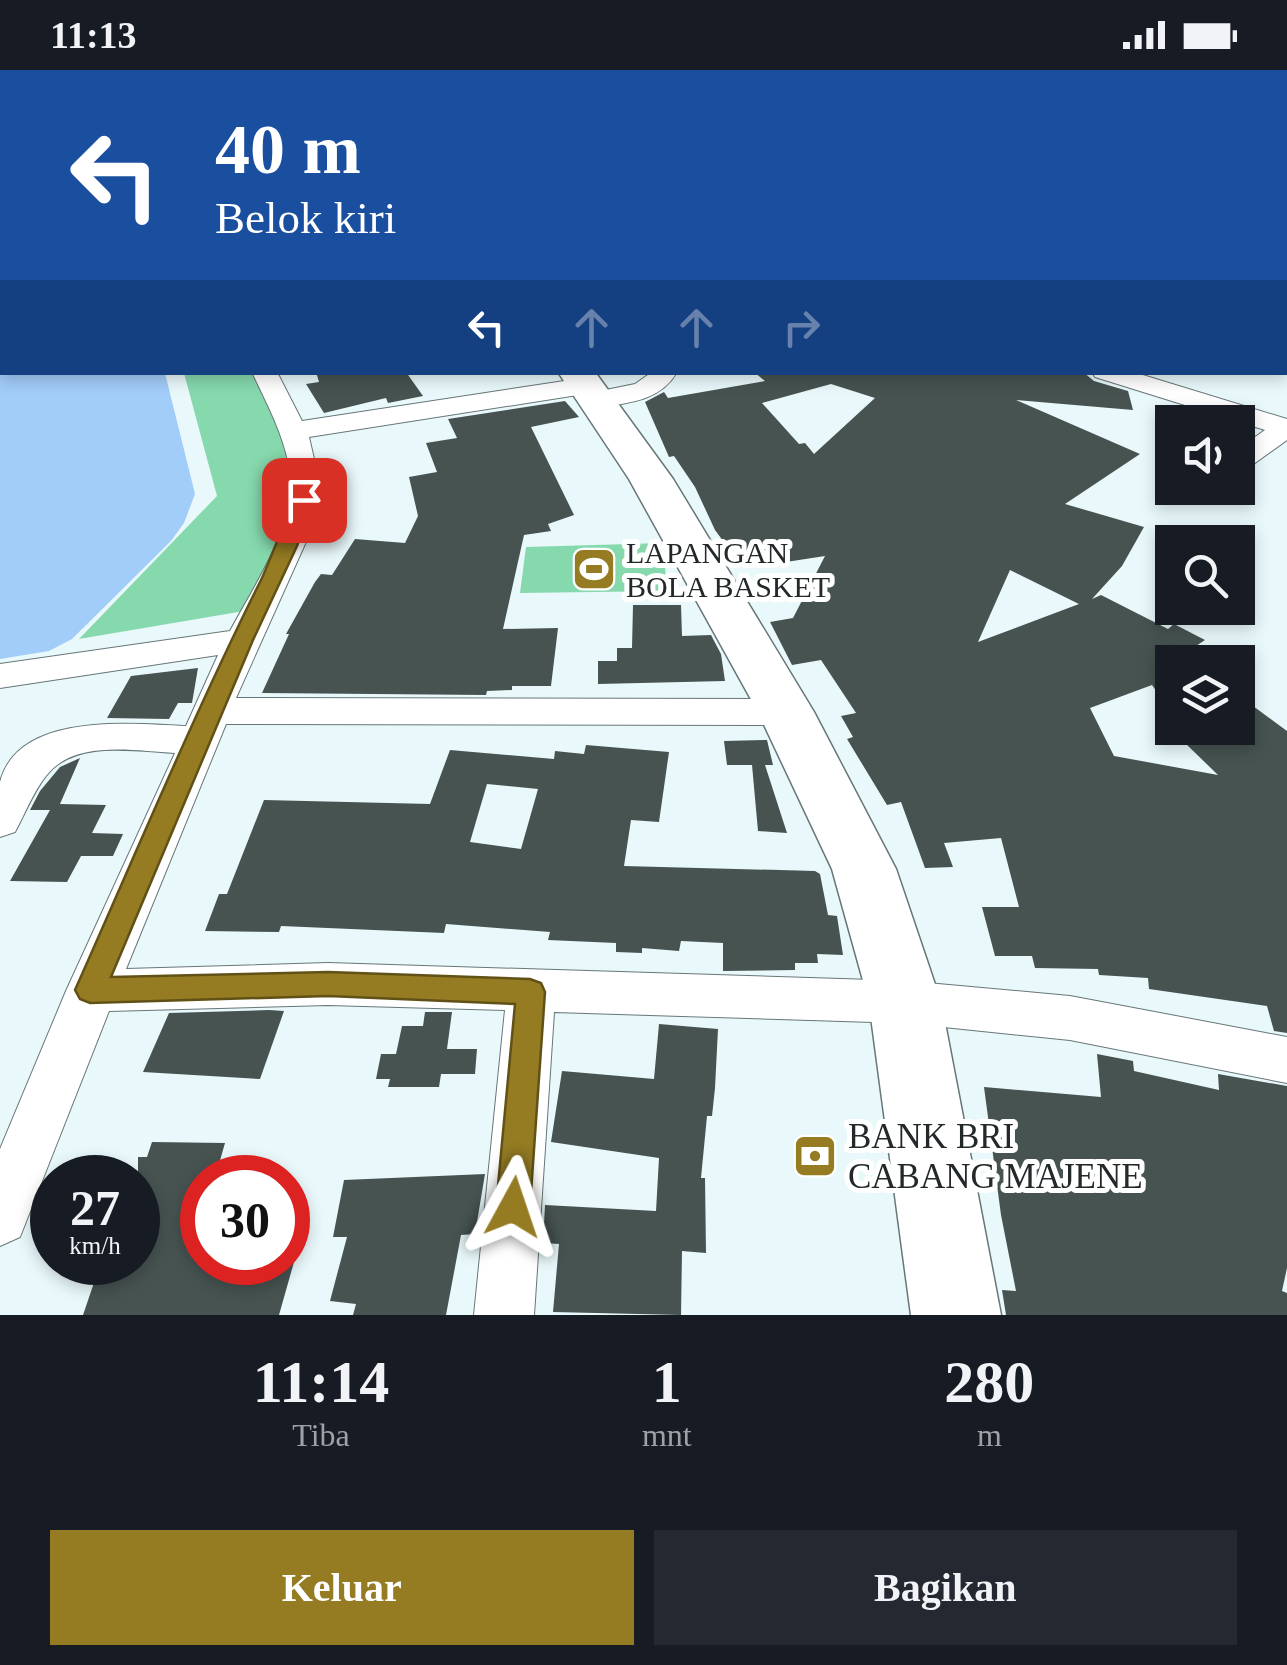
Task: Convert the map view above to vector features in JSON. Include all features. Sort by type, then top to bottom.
[{"type":"highway","points":[[585,386],[651,480],[786,712],[864,869],[888,937],[904,1002],[956,1315]]},
{"type":"street","points":[[0,1216],[90,990],[242,640],[288,546],[304,500],[293,431],[265,375]]},
{"type":"street","points":[[293,431],[585,386],[653,388],[665,375]]},
{"type":"street","points":[[1114,375],[1286,428]]},
{"type":"street","points":[[1255,450],[1286,428]]},
{"type":"street","points":[[0,676],[242,640]]},
{"type":"street","points":[[0,821],[33,765],[47,751],[88,739],[207,725],[786,712]]},
{"type":"street","points":[[90,990],[328,984],[904,1002],[1070,1018],[1287,1060]]},
{"type":"street","points":[[504,1315],[530,992]]},
{"type":"green space","points":[[185,375],[261,375],[277,410],[298,493],[250,610],[79,639],[217,496]]},
{"type":"green space","name":"LAPANGAN BOLA BASKET","points":[[663,543],[667,591],[520,593],[526,547]]},
{"type":"water","points":[[0,375],[165,375],[195,494],[184,523],[171,541],[72,639],[49,651],[0,659]]},
{"type":"building","points":[[317,375],[408,375],[423,396],[388,403],[386,398],[324,413],[306,384],[319,382]]},
{"type":"building","points":[[758,375],[1087,375],[1128,391],[1133,410],[1016,400],[1140,454],[1065,504],[1144,527],[1122,566],[1092,599],[1101,595],[1155,625],[1168,629],[1176,625],[1205,640],[1198,645],[1155,645],[1155,689],[1152,685],[1090,708],[1114,756],[1218,775],[1187,745],[1255,745],[1255,707],[1287,731],[1287,1033],[1274,1031],[1267,1006],[1149,989],[1148,978],[1099,975],[1098,969],[1035,968],[1032,956],[995,956],[982,907],[1019,907],[1001,838],[944,843],[953,867],[925,868],[901,802],[887,805],[847,739],[853,737],[841,716],[856,713],[821,660],[792,665],[770,622],[793,618],[825,556],[786,562],[784,558],[742,567],[715,530],[695,487],[674,456],[669,457],[645,402],[664,392],[668,398],[765,381]],"holes":[[[831,384],[875,398],[814,454],[805,443],[799,444],[762,403]],[[1010,570],[1079,604],[978,642]]]},
{"type":"building","points":[[565,401],[579,417],[531,427],[574,515],[548,524],[551,531],[524,535],[503,629],[558,628],[551,686],[512,686],[512,690],[487,691],[486,695],[262,693],[286,634],[321,574],[332,575],[355,539],[405,543],[418,516],[409,477],[437,472],[426,443],[457,438],[448,419]]},
{"type":"building","points":[[633,605],[681,605],[682,636],[711,635],[721,654],[725,681],[598,684],[598,661],[617,661],[617,648],[632,648]]},
{"type":"building","points":[[198,668],[192,703],[178,703],[169,719],[107,718],[131,676]]},
{"type":"building","points":[[767,740],[773,765],[765,765],[787,833],[758,831],[752,765],[727,765],[724,741]]},
{"type":"building","points":[[586,745],[669,752],[659,822],[631,820],[624,866],[815,871],[820,874],[828,915],[837,916],[843,955],[817,954],[818,963],[795,963],[795,970],[723,971],[723,943],[681,941],[679,951],[642,948],[642,953],[616,952],[616,943],[548,940],[550,932],[446,924],[444,933],[281,926],[279,932],[205,931],[219,894],[227,894],[264,800],[430,804],[450,750],[554,759],[555,751],[584,754]],"holes":[[[487,784],[538,789],[521,849],[470,842]]]},
{"type":"building","points":[[80,758],[60,804],[106,805],[92,833],[123,834],[113,856],[81,856],[67,882],[10,881],[50,810],[30,810],[40,791],[60,767]]},
{"type":"building","points":[[284,1011],[260,1079],[143,1072],[169,1013]]},
{"type":"building","points":[[425,1012],[452,1012],[447,1049],[477,1049],[475,1074],[441,1074],[439,1087],[388,1087],[390,1079],[376,1079],[381,1054],[396,1054],[402,1026],[423,1026]]},
{"type":"building","points":[[659,1024],[718,1029],[712,1116],[707,1116],[701,1178],[705,1178],[706,1253],[682,1251],[681,1315],[553,1312],[559,1244],[543,1243],[545,1205],[656,1211],[659,1158],[551,1142],[562,1071],[654,1079]]},
{"type":"building","points":[[1097,1054],[1133,1061],[1134,1071],[1219,1090],[1218,1074],[1287,1086],[1287,1268],[1282,1291],[1287,1293],[1287,1315],[1006,1315],[1002,1290],[1016,1291],[1001,1215],[984,1087],[1101,1097]]},
{"type":"building","points":[[152,1142],[225,1143],[222,1155],[180,1155],[180,1285],[287,1285],[279,1315],[83,1315],[93,1285],[160,1285],[160,1155],[148,1155]]},
{"type":"building","points":[[485,1174],[475,1234],[461,1235],[446,1315],[353,1315],[356,1304],[330,1301],[347,1237],[333,1237],[344,1180]]},
{"type":"place","name":"LAPANGAN BOLA BASKET","points":[[594,569]]},
{"type":"place","name":"BANK BRI CABANG MAJENE","points":[[815,1156]]},
{"type":"route","points":[[304,500],[288,546],[242,640],[90,990],[328,984],[530,992],[513,1207]]}]
